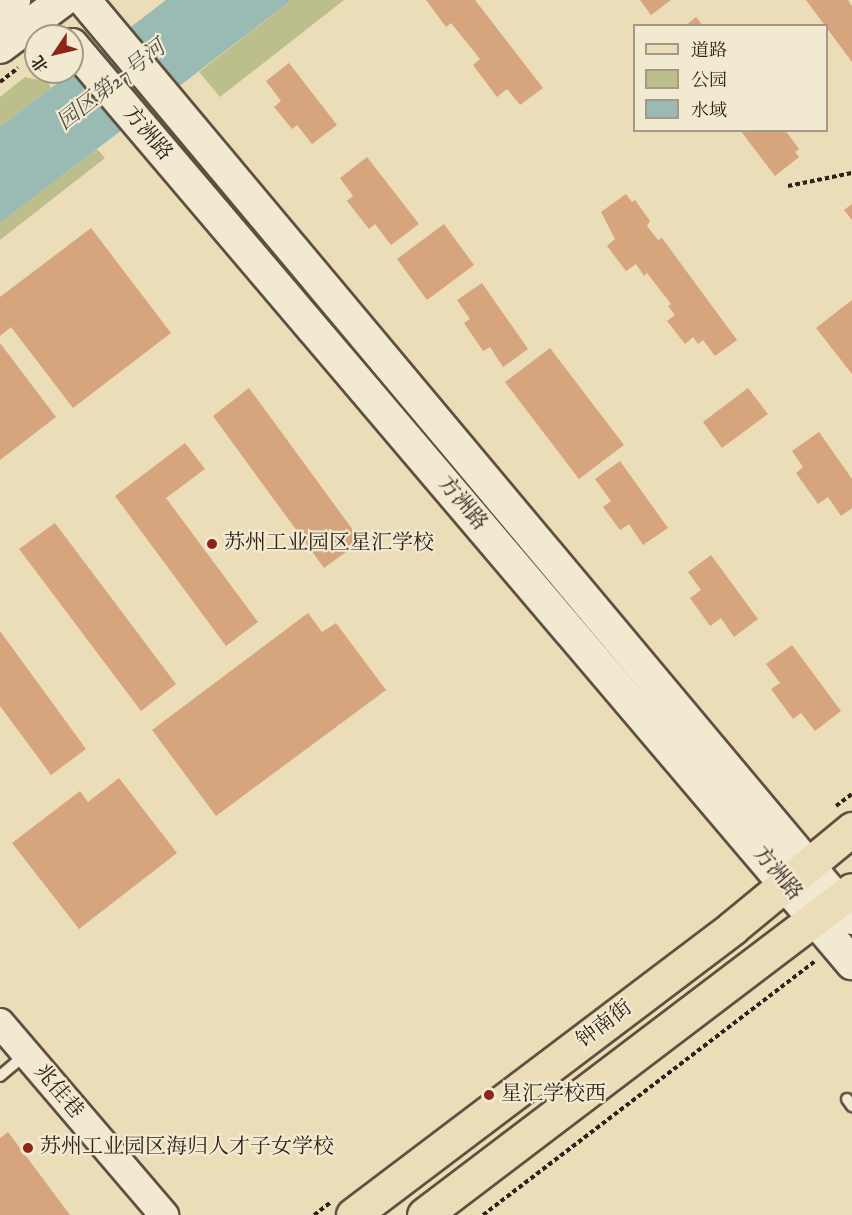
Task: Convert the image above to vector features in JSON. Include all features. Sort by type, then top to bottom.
[{"type":"main road","points":[[0,11],[14,0]]},
{"type":"main road","name":"方洲路","points":[[84,0],[524,529],[797,874]]},
{"type":"main road","points":[[0,47],[24,38]]},
{"type":"main road","name":"方洲路","points":[[84,55],[137,123],[841,922]]},
{"type":"main road","name":"钟南街","points":[[353,1215],[732,928],[852,829]]},
{"type":"main road","name":"钟南街","points":[[424,1215],[841,922]]},
{"type":"street","name":"兆佳巷","points":[[0,1023],[164,1215]]},
{"type":"lane","points":[[0,1076],[26,1054]]},
{"type":"path","points":[[788,186],[852,173]]},
{"type":"path","points":[[483,1215],[781,990],[841,922]]},
{"type":"green space","points":[[292,0],[344,0],[220,97],[199,72]]},
{"type":"green space","points":[[24,78],[24,84],[49,84],[51,88],[0,127],[0,97]]},
{"type":"green space","points":[[97,149],[105,158],[0,240],[0,223]]},
{"type":"water","name":"园区第27号河","points":[[166,0],[292,0],[0,223],[0,127],[56,84],[84,84],[84,63]]},
{"type":"building","points":[[426,0],[475,0],[543,88],[520,105],[507,89],[497,97],[473,65],[480,59],[451,23],[446,27]]},
{"type":"building","points":[[640,0],[671,0],[651,15]]},
{"type":"building","points":[[806,0],[848,0],[852,6],[852,62],[828,30],[828,24],[824,24]]},
{"type":"building","points":[[696,17],[701,24],[687,24]]},
{"type":"building","points":[[289,63],[337,125],[312,144],[297,125],[292,129],[274,107],[281,101],[266,81]]},
{"type":"building","points":[[742,132],[786,132],[799,149],[795,152],[799,157],[775,176]]},
{"type":"building","points":[[367,157],[419,224],[391,245],[375,224],[369,229],[347,201],[353,196],[340,178]]},
{"type":"building","points":[[626,194],[632,202],[635,200],[650,221],[647,226],[658,240],[662,238],[737,340],[715,356],[703,340],[698,344],[693,337],[685,344],[667,321],[675,315],[668,306],[671,304],[647,273],[644,276],[636,264],[626,271],[607,246],[615,239],[601,212]]},
{"type":"building","points":[[852,204],[852,220],[844,210]]},
{"type":"building","points":[[444,224],[474,265],[427,300],[397,259]]},
{"type":"building","points":[[91,228],[171,333],[73,408],[11,327],[0,336],[0,297]]},
{"type":"building","points":[[482,283],[528,349],[503,367],[490,347],[483,351],[464,323],[470,319],[457,300]]},
{"type":"building","points":[[852,300],[852,374],[816,328]]},
{"type":"building","points":[[0,343],[56,417],[0,460]]},
{"type":"building","points":[[550,348],[624,445],[579,479],[505,382]]},
{"type":"building","points":[[249,388],[361,541],[324,568],[213,416]]},
{"type":"building","points":[[748,388],[768,414],[722,448],[703,422]]},
{"type":"building","points":[[819,432],[852,479],[852,508],[841,516],[828,497],[818,504],[796,473],[803,467],[792,451]]},
{"type":"building","points":[[185,443],[205,469],[166,498],[258,622],[226,646],[115,496]]},
{"type":"building","points":[[620,461],[668,528],[643,545],[629,524],[620,530],[603,507],[611,501],[595,479]]},
{"type":"building","points":[[55,523],[176,684],[141,711],[19,549]]},
{"type":"building","points":[[711,555],[758,619],[734,637],[721,618],[710,626],[690,598],[701,590],[688,572]]},
{"type":"building","points":[[308,613],[322,632],[336,623],[386,690],[216,816],[152,730]]},
{"type":"building","points":[[0,631],[86,749],[51,775],[0,706]]},
{"type":"building","points":[[792,645],[841,711],[815,731],[801,713],[793,719],[771,689],[780,683],[766,664]]},
{"type":"building","points":[[119,778],[177,853],[79,929],[12,843],[80,791],[88,802]]},
{"type":"building","points":[[8,1132],[70,1215],[0,1215],[0,1138]]},
{"type":"place","name":"苏州工业园区星汇学校","points":[[212,544]]},
{"type":"place","name":"星汇学校西","points":[[489,1095]]},
{"type":"place","name":"苏州工业园区海归人才子女学校","points":[[28,1148]]}]
